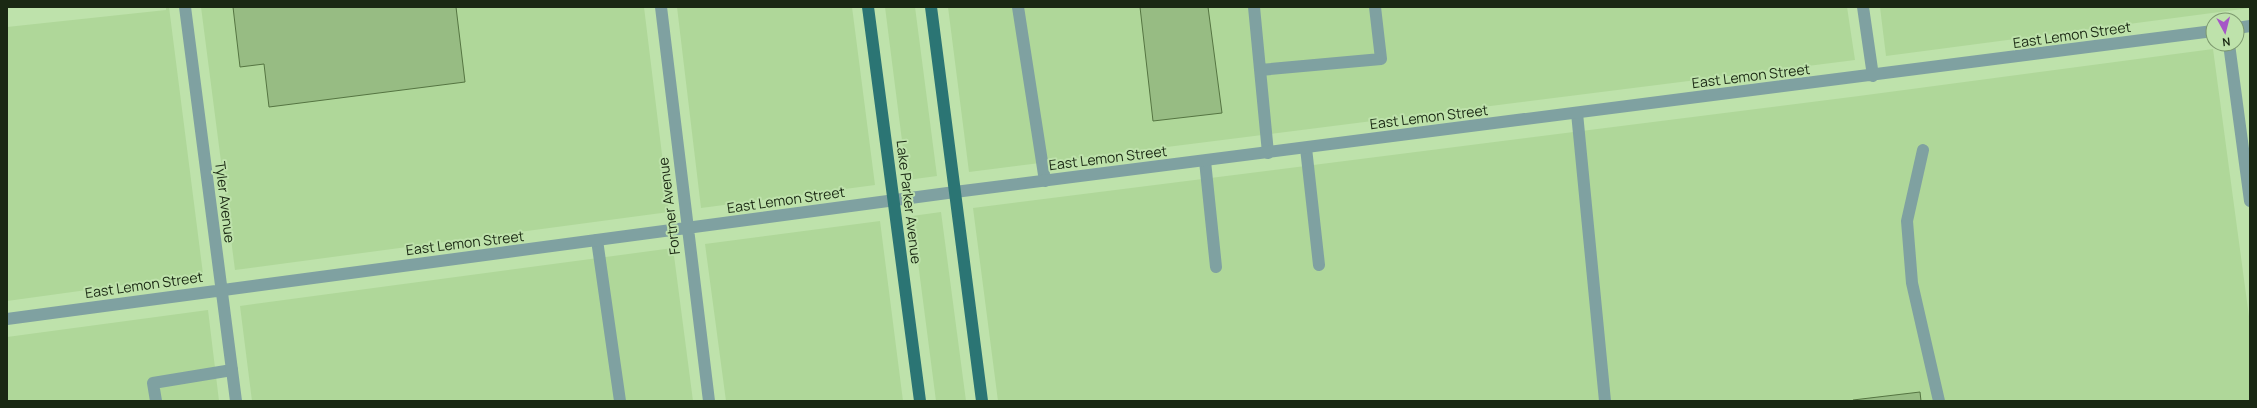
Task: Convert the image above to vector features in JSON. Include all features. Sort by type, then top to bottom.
[{"type":"main road","name":"Lake Parker Avenue","points":[[868,7],[920,401]]},
{"type":"main road","points":[[931,7],[982,401]]},
{"type":"street","name":"Tyler Avenue","points":[[185,7],[236,401]]},
{"type":"street","name":"Fortner Avenue","points":[[661,7],[709,401]]},
{"type":"street","points":[[1018,7],[1044,181]]},
{"type":"street","points":[[1254,7],[1268,153]]},
{"type":"street","points":[[1260,70],[1380,59],[1375,7]]},
{"type":"street","points":[[1864,7],[1873,76]]},
{"type":"street","name":"East Lemon Street","points":[[7,319],[893,200],[1873,76],[2205,32]]},
{"type":"street","points":[[2230,52],[2250,201]]},
{"type":"street","points":[[1577,113],[1605,401]]},
{"type":"street","points":[[1306,148],[1319,265]]},
{"type":"street","points":[[1923,150],[1907,221],[1912,283],[1939,401]]},
{"type":"street","points":[[1205,161],[1216,267]]},
{"type":"street","points":[[597,240],[620,401]]},
{"type":"street","points":[[156,401],[153,383],[232,370]]},
{"type":"shaded area","points":[[166,7],[169,7],[203,274],[7,301],[7,27],[166,10]]},
{"type":"shaded area","points":[[201,7],[644,7],[669,212],[235,270]]},
{"type":"shaded area","points":[[677,7],[852,7],[875,185],[701,208]]},
{"type":"shaded area","points":[[885,7],[915,7],[937,176],[907,180]]},
{"type":"shaded area","points":[[948,7],[1847,7],[1855,60],[969,172]]},
{"type":"shaded area","points":[[1880,7],[2250,7],[2220,12],[2205,12],[2205,14],[1886,56]]},
{"type":"shaded area","points":[[2205,50],[2205,52],[2213,52],[2250,324],[2250,401],[998,401],[973,208],[1859,96]]},
{"type":"shaded area","points":[[941,212],[966,401],[936,401],[912,216]]},
{"type":"shaded area","points":[[880,221],[903,401],[726,401],[705,244]]},
{"type":"shaded area","points":[[673,248],[693,401],[252,401],[240,306]]},
{"type":"shaded area","points":[[208,310],[219,401],[7,401],[7,337]]},
{"type":"building","points":[[233,7],[456,7],[465,82],[269,107],[264,64],[240,67]]},
{"type":"building","points":[[1140,7],[1208,7],[1222,113],[1153,121]]},
{"type":"building","points":[[1920,392],[1921,401],[1853,401],[1853,400]]}]
